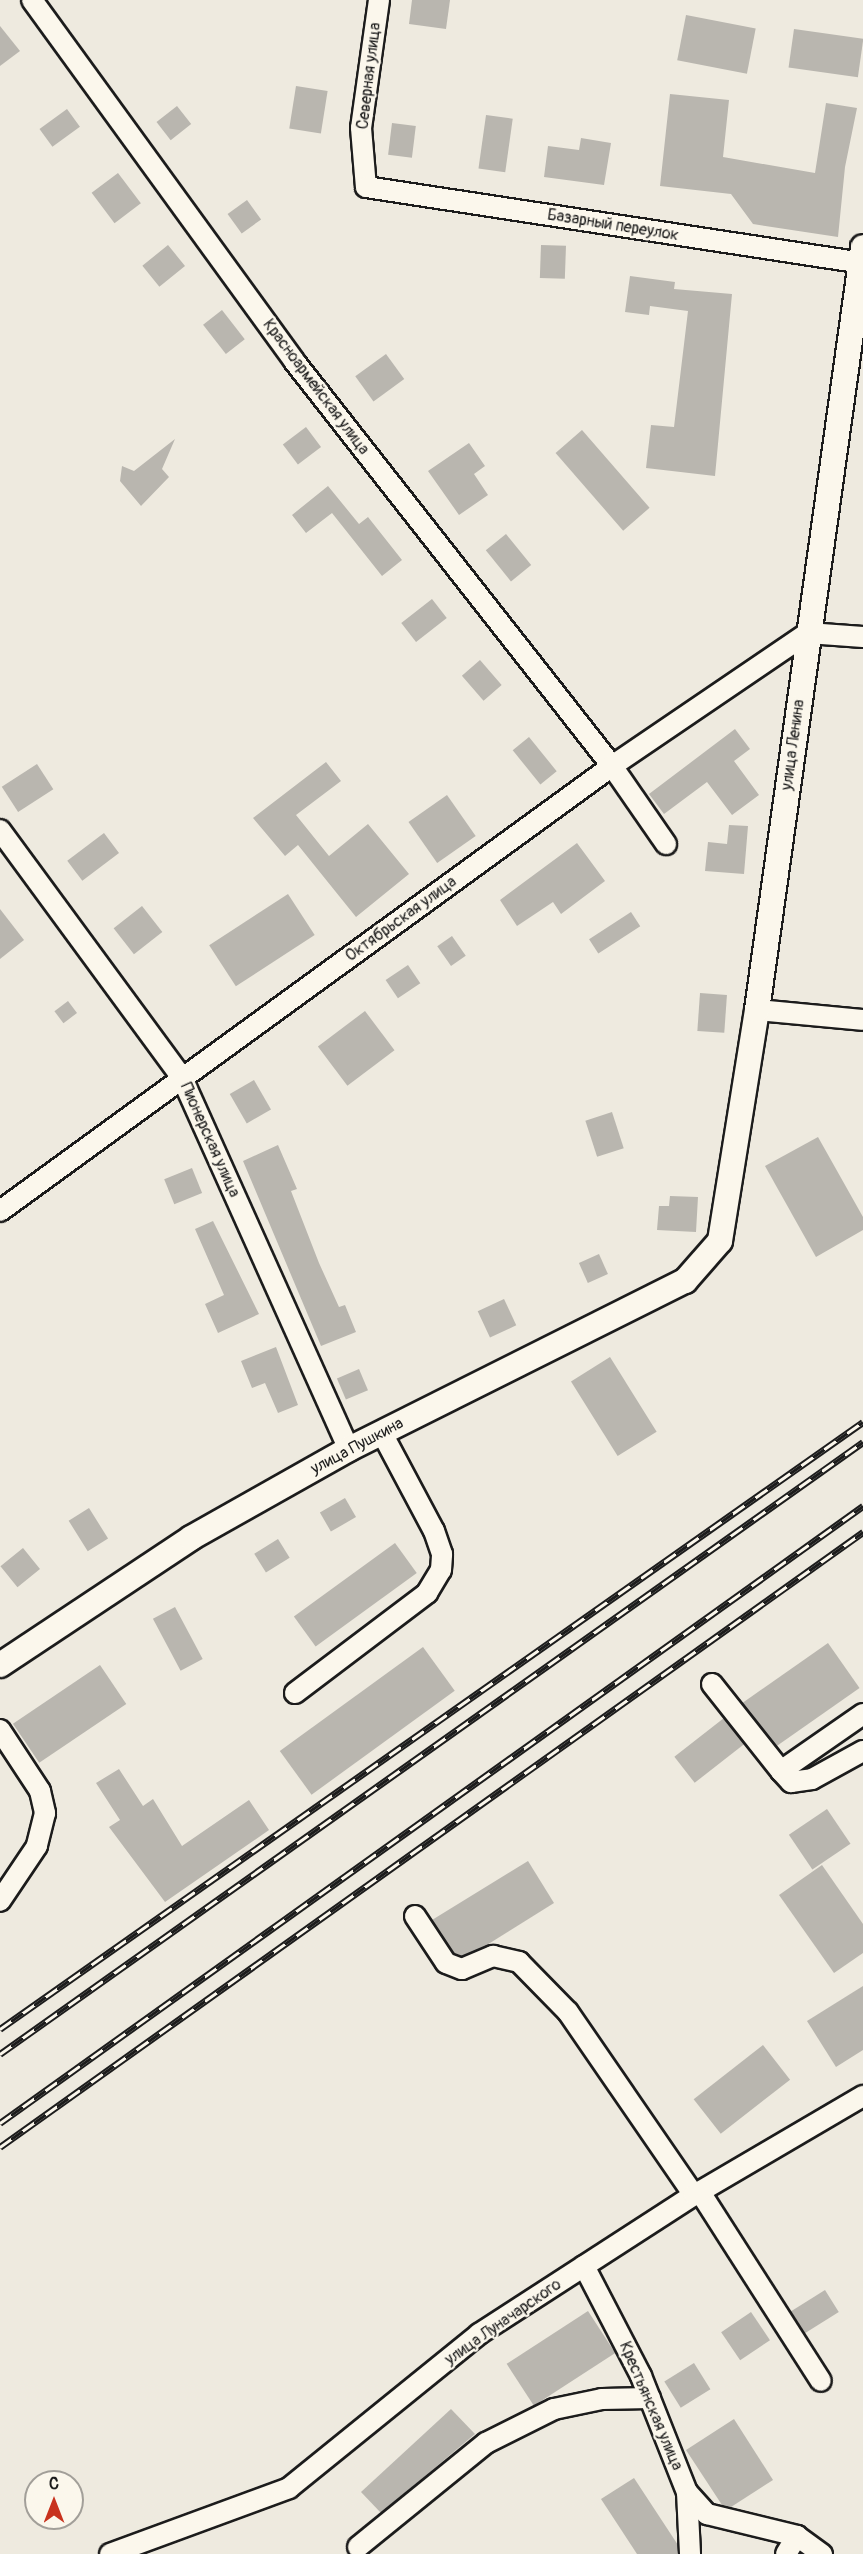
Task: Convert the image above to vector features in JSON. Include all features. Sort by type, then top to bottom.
[{"type":"main road","name":"улица Ленина","points":[[720,1242],[757,1010],[862,255]]},
{"type":"main road","name":"улица Пушкина","points":[[0,1665],[190,1538],[349,1449],[685,1281],[720,1242]]},
{"type":"street","name":"Красноармейская улица","points":[[32,0],[294,361],[612,766],[666,844]]},
{"type":"street","name":"Северная улица","points":[[366,188],[361,129],[379,0]]},
{"type":"street","name":"Базарный переулок","points":[[366,188],[862,255]]},
{"type":"street","name":"Октябрьская улица","points":[[0,1212],[612,766],[808,633]]},
{"type":"street","points":[[808,633],[863,637]]},
{"type":"street","name":"Пионерская улица","points":[[0,830],[182,1078],[349,1449]]},
{"type":"street","points":[[757,1010],[863,1020]]},
{"type":"street","points":[[295,1693],[427,1593],[441,1570],[442,1554],[434,1531],[382,1433]]},
{"type":"street","points":[[712,1684],[791,1782],[812,1779],[863,1751]]},
{"type":"street","points":[[781,1771],[863,1714]]},
{"type":"street","points":[[0,1730],[40,1791],[45,1813],[37,1846],[0,1901]]},
{"type":"street","points":[[415,1916],[446,1963],[462,1969],[493,1956],[519,1962],[568,2012],[697,2193],[821,2381]]},
{"type":"street","name":"улица Луначарского","points":[[111,2554],[289,2488],[479,2334],[697,2193],[863,2096]]},
{"type":"street","name":"Крестьянская улица","points":[[584,2266],[650,2398],[687,2492],[690,2554]]},
{"type":"street","points":[[358,2547],[486,2443],[554,2409],[602,2399],[650,2398]]},
{"type":"street","points":[[687,2492],[707,2514],[797,2536],[822,2554]]},
{"type":"street","points":[[786,2554],[797,2536]]},
{"type":"building","points":[[412,0],[450,0],[446,29],[409,24]]},
{"type":"building","points":[[686,15],[756,29],[747,74],[677,60]]},
{"type":"building","points":[[0,26],[20,51],[0,66]]},
{"type":"building","points":[[794,29],[863,39],[858,77],[789,68]]},
{"type":"building","points":[[296,86],[328,91],[321,133],[289,128]]},
{"type":"building","points":[[670,94],[729,100],[723,157],[815,173],[826,103],[857,108],[845,167],[838,237],[753,224],[731,194],[660,186]]},
{"type":"building","points":[[177,106],[191,124],[171,140],[157,122]]},
{"type":"building","points":[[67,109],[80,127],[52,147],[39,129]]},
{"type":"building","points":[[486,115],[513,119],[505,172],[478,168]]},
{"type":"building","points":[[392,123],[416,126],[412,158],[388,155]]},
{"type":"building","points":[[581,138],[611,143],[604,185],[544,177],[548,146],[579,150]]},
{"type":"building","points":[[118,173],[141,203],[115,223],[92,193]]},
{"type":"building","points":[[247,200],[261,219],[242,234],[228,214]]},
{"type":"building","points":[[168,245],[185,266],[159,287],[142,266]]},
{"type":"building","points":[[541,245],[566,246],[565,279],[540,278]]},
{"type":"building","points":[[630,276],[675,282],[674,289],[732,294],[715,476],[646,468],[651,425],[674,427],[688,311],[650,306],[649,315],[625,312]]},
{"type":"building","points":[[222,310],[245,339],[226,354],[203,325]]},
{"type":"building","points":[[386,354],[404,379],[373,401],[355,376]]},
{"type":"building","points":[[306,427],[321,447],[298,464],[283,444]]},
{"type":"building","points":[[582,430],[650,508],[623,531],[556,453]]},
{"type":"building","points":[[175,439],[162,469],[169,477],[141,506],[120,481],[122,466],[134,471]]},
{"type":"building","points":[[469,443],[485,466],[474,474],[488,495],[459,515],[428,471]]},
{"type":"building","points":[[328,486],[359,524],[368,517],[402,560],[382,576],[332,513],[306,533],[292,515]]},
{"type":"building","points":[[506,534],[531,565],[511,581],[486,550]]},
{"type":"building","points":[[432,599],[447,618],[416,642],[401,623]]},
{"type":"building","points":[[480,660],[502,685],[484,701],[462,676]]},
{"type":"building","points":[[735,729],[750,749],[734,761],[759,795],[732,815],[707,782],[664,814],[649,794]]},
{"type":"building","points":[[529,737],[557,771],[540,784],[513,750]]},
{"type":"building","points":[[326,762],[341,781],[296,815],[329,856],[368,824],[409,874],[356,917],[298,845],[285,856],[253,818]]},
{"type":"building","points":[[37,764],[53,789],[18,812],[2,787]]},
{"type":"building","points":[[447,795],[476,836],[437,863],[408,822]]},
{"type":"building","points":[[729,825],[748,826],[744,874],[705,871],[708,842],[727,844]]},
{"type":"building","points":[[104,833],[119,853],[82,881],[67,861]]},
{"type":"building","points":[[577,843],[605,881],[561,914],[553,902],[517,926],[500,900]]},
{"type":"building","points":[[288,894],[315,935],[236,986],[209,945]]},
{"type":"building","points":[[142,906],[162,932],[134,954],[114,928]]},
{"type":"building","points":[[0,909],[24,940],[0,959]]},
{"type":"building","points":[[631,912],[640,926],[598,953],[589,939]]},
{"type":"building","points":[[452,936],[466,956],[451,966],[437,946]]},
{"type":"building","points":[[408,965],[420,983],[398,998],[386,980]]},
{"type":"building","points":[[700,993],[727,995],[724,1033],[697,1031]]},
{"type":"building","points":[[68,1001],[77,1013],[63,1023],[54,1011]]},
{"type":"building","points":[[365,1011],[394,1050],[347,1086],[318,1047]]},
{"type":"building","points":[[254,1080],[271,1109],[247,1123],[230,1094]]},
{"type":"building","points":[[612,1112],[624,1148],[597,1157],[585,1121]]},
{"type":"building","points":[[818,1137],[863,1217],[863,1230],[816,1257],[765,1166]]},
{"type":"building","points":[[278,1145],[297,1189],[291,1191],[319,1263],[339,1307],[345,1305],[356,1332],[321,1346],[243,1161]]},
{"type":"building","points":[[192,1168],[202,1193],[174,1204],[164,1179]]},
{"type":"building","points":[[670,1196],[698,1197],[696,1232],[657,1230],[659,1206],[669,1206]]},
{"type":"building","points":[[213,1221],[259,1314],[218,1333],[205,1304],[224,1295],[195,1229]]},
{"type":"building","points":[[599,1254],[608,1274],[588,1283],[579,1263]]},
{"type":"building","points":[[504,1299],[516,1325],[490,1338],[478,1311]]},
{"type":"building","points":[[276,1347],[298,1405],[278,1413],[265,1383],[252,1388],[241,1361]]},
{"type":"building","points":[[610,1357],[657,1432],[618,1456],[571,1381]]},
{"type":"building","points":[[359,1369],[368,1390],[346,1400],[337,1378]]},
{"type":"building","points":[[345,1498],[356,1517],[331,1532],[320,1512]]},
{"type":"building","points":[[89,1508],[108,1539],[88,1551],[69,1521]]},
{"type":"building","points":[[278,1539],[290,1558],[266,1572],[254,1554]]},
{"type":"building","points":[[395,1543],[417,1573],[316,1646],[294,1616]]},
{"type":"building","points":[[23,1548],[40,1569],[17,1587],[0,1566]]},
{"type":"building","points":[[175,1607],[203,1659],[181,1671],[153,1619]]},
{"type":"building","points":[[828,1643],[860,1688],[774,1748],[742,1703]]},
{"type":"building","points":[[423,1647],[455,1691],[312,1795],[280,1751]]},
{"type":"building","points":[[100,1665],[126,1704],[39,1763],[13,1724]]},
{"type":"building","points":[[724,1718],[744,1744],[695,1783],[674,1757]]},
{"type":"building","points":[[119,1769],[143,1806],[153,1799],[182,1846],[249,1800],[269,1830],[165,1902],[109,1827],[120,1820],[96,1783]]},
{"type":"building","points":[[827,1809],[850,1844],[812,1870],[789,1835]]},
{"type":"building","points":[[528,1861],[554,1903],[482,1948],[462,1956],[454,1953],[432,1920]]},
{"type":"building","points":[[822,1865],[863,1924],[863,1953],[834,1973],[779,1895]]},
{"type":"building","points":[[863,1986],[863,2050],[836,2067],[807,2021]]},
{"type":"building","points":[[763,2045],[790,2080],[721,2134],[694,2099]]},
{"type":"building","points":[[825,2290],[839,2312],[805,2333],[791,2311]]},
{"type":"building","points":[[588,2311],[615,2353],[534,2406],[507,2364]]},
{"type":"building","points":[[751,2312],[770,2340],[740,2360],[721,2332]]},
{"type":"building","points":[[694,2363],[710,2389],[681,2408],[664,2382]]},
{"type":"building","points":[[451,2409],[475,2434],[381,2513],[361,2492]]},
{"type":"building","points":[[734,2419],[773,2480],[731,2507],[722,2505],[686,2450]]},
{"type":"building","points":[[634,2478],[678,2545],[678,2554],[637,2554],[601,2499]]},
{"type":"railway","points":[[0,2029],[863,1422]]},
{"type":"railway","points":[[0,2054],[863,1442]]},
{"type":"railway","points":[[0,2123],[863,1506]]},
{"type":"railway","points":[[0,2147],[863,1532]]}]
